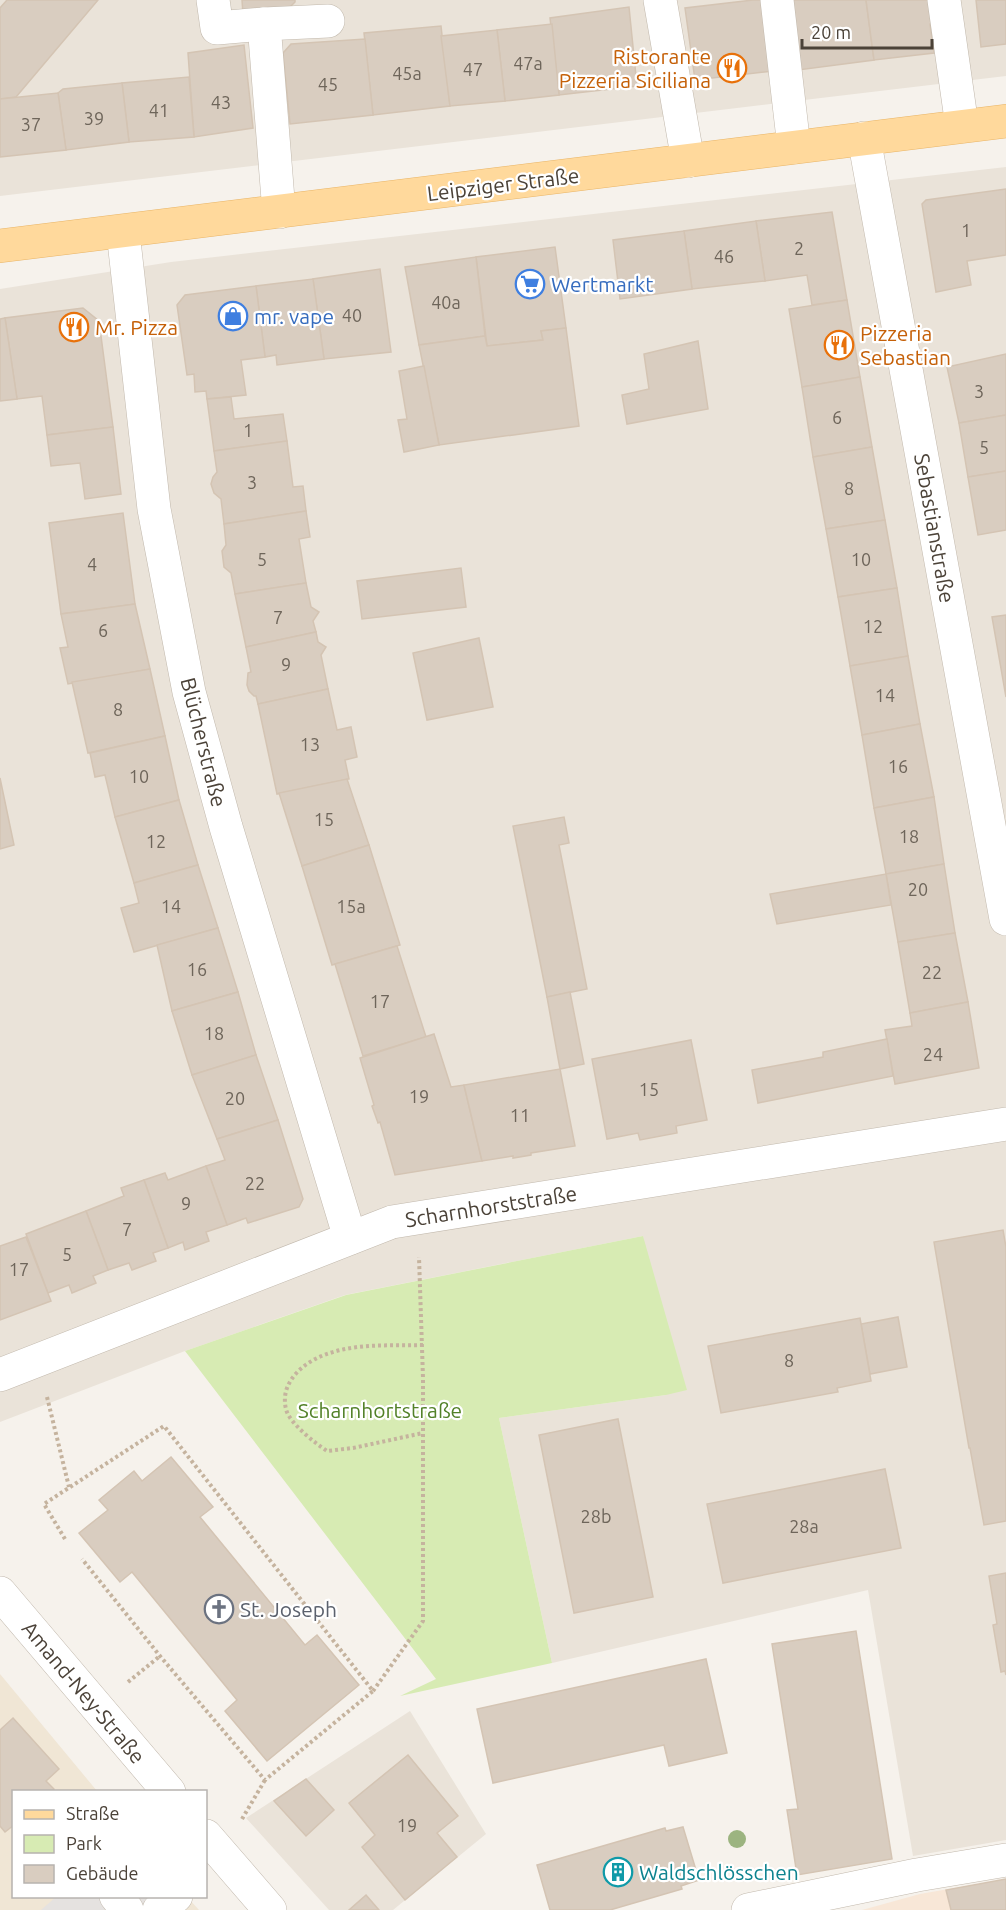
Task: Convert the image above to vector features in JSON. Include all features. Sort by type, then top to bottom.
[{"type":"main road","name":"Leipziger Straße","points":[[0,246],[1006,121]]},
{"type":"street","points":[[213,0],[217,28],[328,21]]},
{"type":"street","points":[[660,0],[688,161]]},
{"type":"street","points":[[777,0],[794,147]]},
{"type":"street","points":[[944,0],[962,126]]},
{"type":"street","points":[[264,24],[279,212]]},
{"type":"street","name":"Sebastianstraße","points":[[864,138],[1006,913]]},
{"type":"street","name":"Blücherstraße","points":[[123,232],[154,509],[189,692],[226,827],[350,1238]]},
{"type":"street","name":"Scharnhorststraße","points":[[0,1375],[392,1222],[1006,1124]]},
{"type":"street","name":"Amand-Ney-Straße","points":[[0,1593],[168,1790]]},
{"type":"street","points":[[211,1855],[270,1910]]},
{"type":"street","points":[[748,1910],[917,1875],[1006,1860]]},
{"type":"street","points":[[118,1898],[127,1910]]},
{"type":"street","points":[[159,1910],[174,1898]]},
{"type":"path","points":[[244,1816],[265,1780],[373,1691],[423,1621],[423,1345],[419,1256]]},
{"type":"path","points":[[423,1345],[361,1346],[329,1353],[307,1364],[296,1373],[288,1384],[285,1398],[286,1411],[309,1440],[327,1451],[353,1448],[423,1433]]},
{"type":"path","points":[[46,1393],[69,1487]]},
{"type":"path","points":[[65,1539],[44,1504],[164,1426],[373,1691]]},
{"type":"path","points":[[82,1559],[265,1780]]},
{"type":"path","points":[[131,1680],[160,1656]]},
{"type":"shaded area","points":[[0,0],[1006,0],[1006,76],[0,196]]},
{"type":"shaded area","points":[[1006,167],[1006,1840],[913,1856],[868,1590],[552,1663],[499,1418],[666,1395],[643,1236],[345,1295],[185,1351],[0,1422],[0,289],[171,262]]},
{"type":"shaded area","points":[[0,1674],[96,1790],[12,1790],[12,1898],[188,1898],[199,1910],[0,1910]]},
{"type":"shaded area","points":[[410,1711],[486,1834],[393,1910],[329,1910],[246,1818]]},
{"type":"shaded area","points":[[1006,1879],[1006,1910],[862,1910],[920,1894]]},
{"type":"shaded area","points":[[55,1898],[152,1898],[138,1910],[41,1910]]},
{"type":"green space","name":"Scharnhortstraße","points":[[643,1236],[687,1390],[666,1395],[499,1418],[552,1663],[400,1696],[436,1679],[185,1351],[346,1295]]},
{"type":"building","points":[[7,0],[98,0],[16,97],[0,99],[0,8]]},
{"type":"building","points":[[242,0],[295,0],[295,2],[286,11],[243,14]]},
{"type":"building","points":[[765,0],[773,71],[695,80],[685,8]]},
{"type":"building","points":[[790,0],[866,0],[874,60],[798,70]]},
{"type":"building","points":[[866,0],[937,0],[940,22],[930,24],[934,53],[874,60]]},
{"type":"building","points":[[976,0],[1006,0],[1006,44],[981,47]]},
{"type":"building","points":[[629,7],[637,86],[559,95],[550,18]]},
{"type":"building","points":[[552,24],[559,95],[505,101],[497,30]]},
{"type":"building","points":[[441,26],[450,106],[373,115],[364,33]]},
{"type":"building","points":[[497,30],[505,101],[450,106],[441,36]]},
{"type":"building","points":[[365,39],[373,115],[290,124],[283,53],[291,44]]},
{"type":"building","points":[[244,45],[253,128],[194,137],[188,53]]},
{"type":"building","points":[[189,77],[194,137],[129,142],[122,83]]},
{"type":"building","points":[[122,83],[129,142],[66,150],[58,93],[63,89]]},
{"type":"building","points":[[58,93],[66,150],[0,157],[0,99]]},
{"type":"building","points":[[1006,189],[1006,255],[967,261],[971,285],[936,292],[922,204],[926,200]]},
{"type":"building","points":[[832,212],[847,300],[812,305],[807,275],[765,281],[756,221]]},
{"type":"building","points":[[756,221],[765,281],[692,289],[684,231]]},
{"type":"building","points":[[684,231],[692,289],[620,299],[613,240]]},
{"type":"building","points":[[555,247],[566,328],[541,331],[543,340],[487,346],[476,257]]},
{"type":"building","points":[[476,257],[485,336],[419,345],[405,267]]},
{"type":"building","points":[[380,269],[391,352],[324,359],[313,279]]},
{"type":"building","points":[[313,279],[324,359],[277,365],[276,355],[265,357],[256,286]]},
{"type":"building","points":[[256,286],[265,357],[241,360],[246,395],[207,399],[206,391],[195,392],[194,374],[187,375],[177,305],[185,295]]},
{"type":"building","points":[[847,300],[860,377],[802,387],[789,309]]},
{"type":"building","points":[[83,308],[99,321],[113,427],[47,435],[42,396],[17,399],[5,318]]},
{"type":"building","points":[[5,318],[17,399],[0,401],[0,319]]},
{"type":"building","points":[[566,328],[579,426],[439,445],[419,345],[485,336],[487,346],[543,340],[541,331]]},
{"type":"building","points":[[698,341],[708,409],[627,424],[622,395],[649,389],[644,354]]},
{"type":"building","points":[[1006,354],[1006,415],[959,423],[947,367]]},
{"type":"building","points":[[424,366],[439,445],[404,452],[398,420],[407,419],[399,371]]},
{"type":"building","points":[[860,377],[872,447],[813,457],[802,387]]},
{"type":"building","points":[[231,397],[234,419],[283,414],[287,441],[214,451],[207,399]]},
{"type":"building","points":[[1006,415],[1006,471],[968,477],[959,423]]},
{"type":"building","points":[[113,427],[121,494],[85,499],[80,463],[51,466],[47,435]]},
{"type":"building","points":[[287,441],[293,487],[303,486],[306,511],[224,524],[221,499],[214,493],[211,484],[217,472],[214,451]]},
{"type":"building","points":[[872,447],[885,520],[826,529],[813,457]]},
{"type":"building","points":[[1006,471],[1006,530],[978,535],[968,477]]},
{"type":"building","points":[[306,511],[310,537],[299,539],[306,583],[235,594],[231,573],[224,567],[222,551],[226,545],[224,524]]},
{"type":"building","points":[[123,513],[135,604],[61,614],[49,523]]},
{"type":"building","points":[[885,520],[897,588],[838,597],[826,529]]},
{"type":"building","points":[[461,568],[466,607],[362,619],[357,581]]},
{"type":"building","points":[[306,583],[311,607],[319,612],[313,621],[316,632],[246,647],[235,594]]},
{"type":"building","points":[[897,588],[908,656],[850,666],[838,597]]},
{"type":"building","points":[[135,604],[150,669],[68,684],[60,648],[68,647],[61,614]]},
{"type":"building","points":[[1006,615],[1006,697],[992,617]]},
{"type":"building","points":[[316,632],[318,642],[326,647],[321,655],[328,689],[258,704],[256,696],[249,691],[247,685],[248,673],[251,672],[246,647]]},
{"type":"building","points":[[479,638],[493,707],[427,720],[413,653]]},
{"type":"building","points":[[908,656],[920,724],[862,735],[850,666]]},
{"type":"building","points":[[150,669],[165,736],[88,753],[72,682]]},
{"type":"building","points":[[328,689],[337,730],[351,727],[357,757],[345,760],[349,779],[277,794],[258,704]]},
{"type":"building","points":[[920,724],[934,797],[874,808],[862,735]]},
{"type":"building","points":[[165,736],[179,800],[115,817],[105,775],[95,777],[90,753]]},
{"type":"building","points":[[0,778],[14,845],[0,849]]},
{"type":"building","points":[[347,779],[369,845],[302,866],[279,793]]},
{"type":"building","points":[[934,797],[944,864],[886,874],[874,808]]},
{"type":"building","points":[[179,800],[198,865],[134,883],[115,817]]},
{"type":"building","points":[[564,817],[569,843],[559,845],[587,989],[547,997],[513,826]]},
{"type":"building","points":[[369,845],[400,945],[332,965],[302,866]]},
{"type":"building","points":[[944,864],[955,933],[898,942],[886,874]]},
{"type":"building","points":[[198,865],[218,928],[134,952],[121,908],[139,903],[134,883]]},
{"type":"building","points":[[886,874],[891,905],[777,924],[770,894]]},
{"type":"building","points":[[218,928],[238,992],[172,1011],[157,945]]},
{"type":"building","points":[[955,933],[968,1002],[910,1013],[898,942]]},
{"type":"building","points":[[397,946],[426,1037],[363,1056],[335,964]]},
{"type":"building","points":[[238,992],[256,1055],[192,1075],[172,1011]]},
{"type":"building","points":[[570,992],[584,1064],[560,1069],[547,997]]},
{"type":"building","points":[[968,1002],[979,1068],[895,1084],[885,1030],[912,1026],[910,1013]]},
{"type":"building","points":[[434,1034],[451,1087],[464,1085],[482,1161],[395,1175],[380,1122],[378,1123],[372,1106],[374,1105],[360,1058]]},
{"type":"building","points":[[887,1039],[893,1076],[758,1103],[752,1070],[823,1057],[823,1052]]},
{"type":"building","points":[[691,1040],[707,1120],[676,1126],[677,1133],[640,1140],[638,1133],[607,1139],[592,1059]]},
{"type":"building","points":[[256,1055],[278,1120],[217,1139],[192,1075]]},
{"type":"building","points":[[560,1069],[575,1146],[513,1158],[513,1156],[482,1161],[464,1085]]},
{"type":"building","points":[[278,1120],[303,1199],[299,1207],[248,1223],[246,1218],[227,1225],[206,1166],[225,1160],[217,1139]]},
{"type":"building","points":[[206,1166],[227,1225],[206,1232],[209,1241],[185,1250],[183,1242],[168,1248],[144,1180],[165,1173],[168,1180]]},
{"type":"building","points":[[144,1180],[168,1248],[153,1253],[156,1261],[132,1270],[129,1263],[108,1270],[86,1211],[124,1196],[121,1188]]},
{"type":"building","points":[[86,1211],[108,1270],[93,1276],[96,1283],[72,1293],[69,1285],[48,1293],[26,1234]]},
{"type":"building","points":[[1003,1230],[1006,1247],[1006,1521],[984,1525],[934,1242]]},
{"type":"building","points":[[26,1237],[51,1301],[0,1320],[0,1246]]},
{"type":"building","points":[[898,1317],[907,1367],[870,1374],[861,1324]]},
{"type":"building","points":[[860,1318],[871,1381],[837,1388],[838,1392],[721,1413],[708,1346]]},
{"type":"building","points":[[618,1419],[653,1597],[574,1613],[539,1435]]},
{"type":"building","name":"St. Joseph","points":[[171,1457],[213,1507],[200,1517],[305,1645],[317,1635],[359,1685],[267,1761],[225,1711],[237,1700],[132,1572],[120,1582],[79,1533],[108,1510],[99,1500],[134,1471],[142,1481]]},
{"type":"building","points":[[885,1469],[901,1548],[723,1583],[707,1504]]},
{"type":"building","points":[[1006,1573],[1006,1675],[1005,1671],[1001,1672],[993,1625],[997,1624],[989,1576]]},
{"type":"building","points":[[856,1631],[892,1859],[797,1875],[787,1810],[798,1809],[772,1644]]},
{"type":"building","points":[[706,1659],[727,1753],[669,1766],[664,1745],[493,1783],[477,1709]]},
{"type":"building","points":[[13,1718],[59,1769],[46,1781],[53,1790],[12,1790],[12,1827],[5,1832],[0,1826],[0,1730]]},
{"type":"building","points":[[408,1755],[458,1816],[437,1833],[457,1857],[405,1900],[362,1847],[375,1835],[349,1803]]},
{"type":"building","points":[[306,1779],[334,1810],[306,1836],[274,1801]]},
{"type":"building","name":"Waldschlösschen","points":[[683,1827],[699,1880],[681,1886],[682,1889],[610,1910],[550,1910],[537,1865],[665,1828],[666,1831]]},
{"type":"building","points":[[1006,1879],[1006,1910],[951,1910],[946,1890]]},
{"type":"building","points":[[366,1895],[379,1910],[349,1910]]},
{"type":"place","name":"Ristorante Pizzeria Siciliana","points":[[732,68]]},
{"type":"place","name":"Wertmarkt","points":[[530,284]]},
{"type":"place","name":"mr. vape","points":[[233,316]]},
{"type":"place","name":"Mr. Pizza","points":[[74,327]]},
{"type":"place","name":"Pizzeria Sebastian","points":[[839,345]]},
{"type":"place","name":"St. Joseph","points":[[219,1609]]},
{"type":"place","name":"Waldschlösschen","points":[[618,1872]]}]
